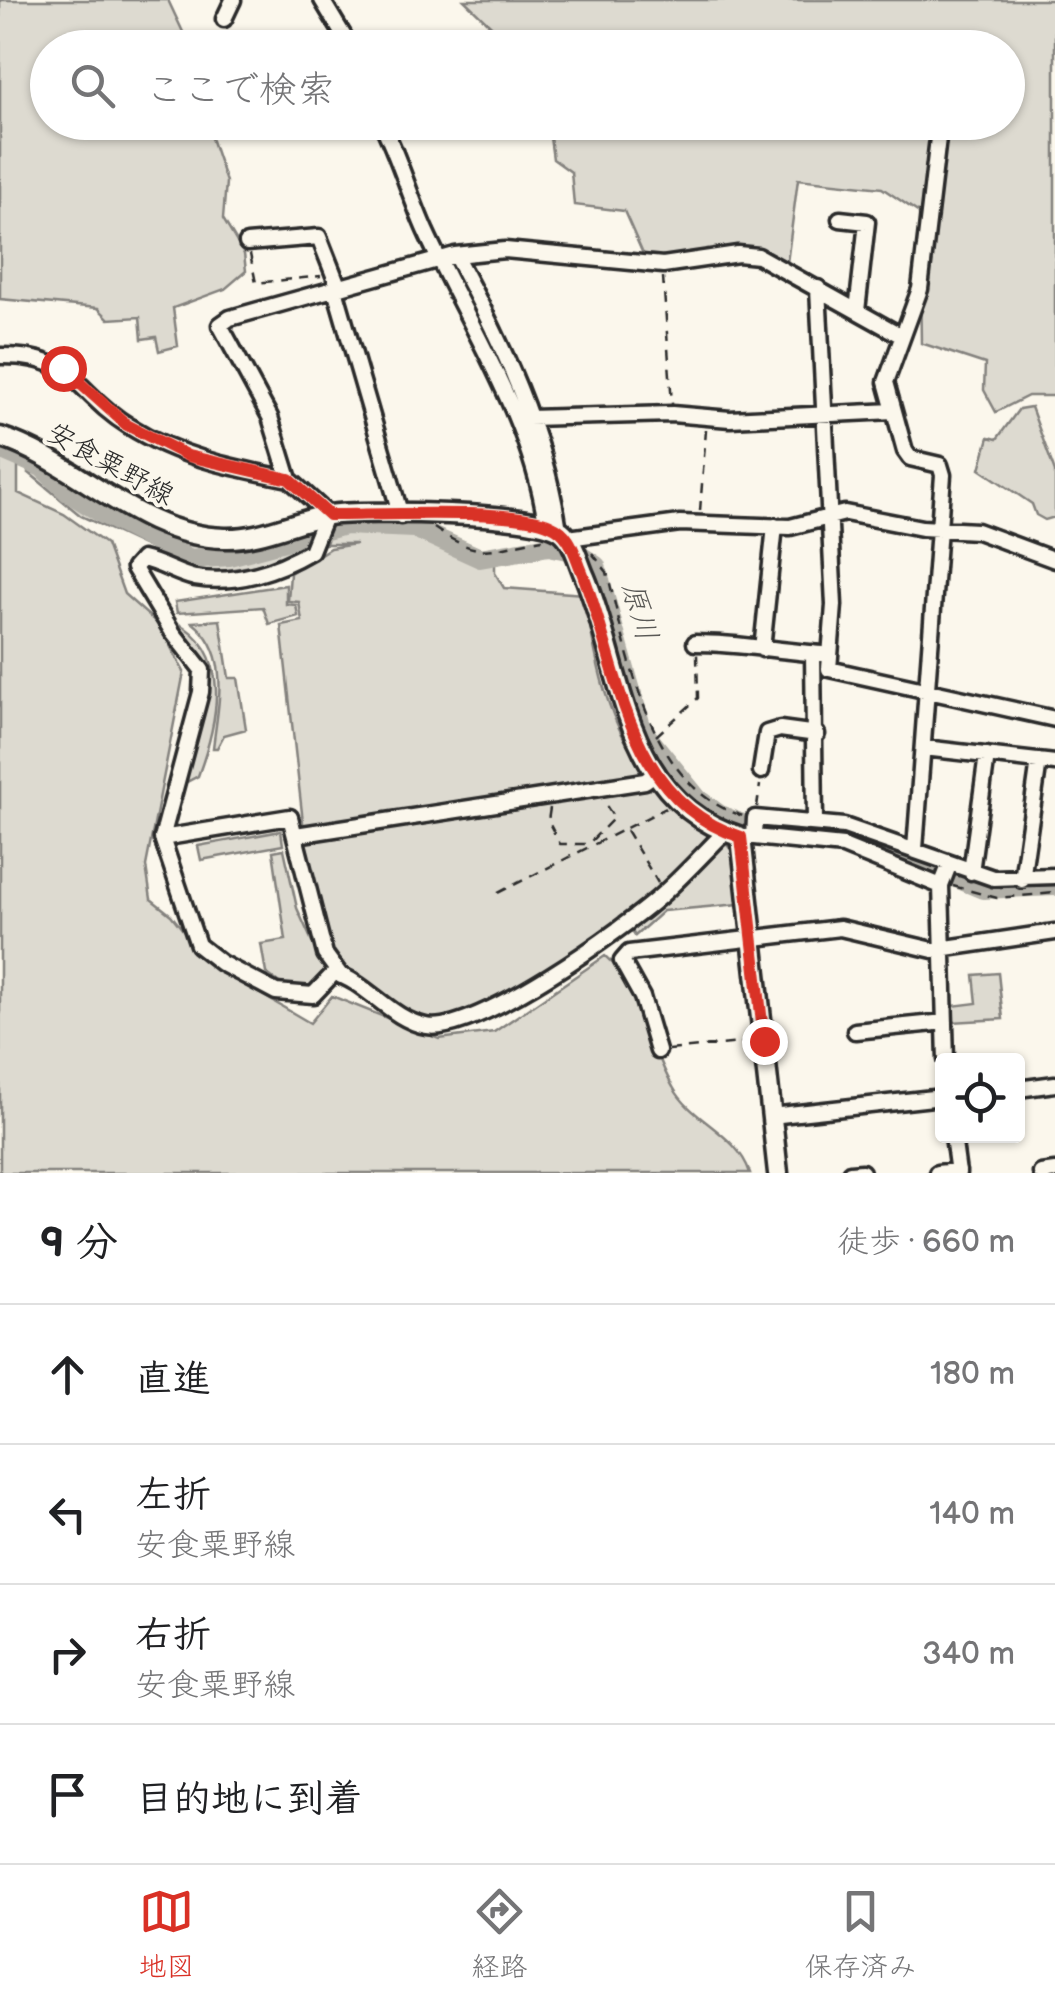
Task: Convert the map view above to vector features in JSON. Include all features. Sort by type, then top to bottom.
[{"type":"main road","name":"安食粟野線","points":[[0,438],[37,451],[160,526],[192,534],[260,535],[326,519],[408,516],[523,518],[568,539]]},
{"type":"main road","points":[[568,539],[626,720],[657,772],[681,800],[747,830],[752,939],[778,1173]]},
{"type":"street","points":[[224,19],[233,0]]},
{"type":"street","points":[[322,0],[341,30]]},
{"type":"street","points":[[390,140],[448,257],[534,472],[568,539]]},
{"type":"street","points":[[914,849],[944,475],[940,465],[910,458],[886,382],[900,335],[906,331],[920,290],[938,140]]},
{"type":"street","points":[[840,219],[868,222],[858,311]]},
{"type":"street","points":[[247,243],[320,237],[408,516]]},
{"type":"street","points":[[900,335],[758,256],[738,254],[662,265],[505,250],[448,257],[336,284],[230,318],[220,325],[270,417],[289,479],[326,519],[316,545],[276,570],[226,580],[192,578],[142,559],[134,568],[202,670],[200,692],[162,838],[198,945],[220,963],[276,992],[313,996],[334,974],[426,1026],[478,1018],[618,930],[747,830],[816,822],[844,826],[914,849],[945,876]]},
{"type":"street","points":[[448,257],[488,316],[545,462],[568,539]]},
{"type":"street","points":[[818,288],[828,516],[829,670],[1055,719]]},
{"type":"street","points":[[0,356],[36,356],[55,363],[127,425],[188,456],[289,479]]},
{"type":"street","points":[[529,418],[672,414],[708,418],[893,411]]},
{"type":"street","points":[[568,539],[700,522],[806,524],[845,513],[941,530],[976,531],[1010,540],[1055,560]]},
{"type":"street","points":[[762,649],[775,526]]},
{"type":"street","points":[[695,642],[750,644],[762,649],[831,655]]},
{"type":"street","points":[[813,653],[816,822]]},
{"type":"street","points":[[762,771],[767,734],[780,729],[817,734]]},
{"type":"street","points":[[924,748],[1055,763]]},
{"type":"street","points":[[970,872],[987,756]]},
{"type":"street","points":[[1022,880],[1039,761]]},
{"type":"street","points":[[296,835],[593,790],[645,780],[657,772]]},
{"type":"street","points":[[162,838],[290,818],[325,954],[342,976]]},
{"type":"street","points":[[747,830],[843,846],[945,876],[970,872],[1022,880],[1055,876]]},
{"type":"street","points":[[945,876],[942,949],[946,1053]]},
{"type":"street","points":[[658,1051],[642,996],[622,961],[629,953],[840,928],[942,949],[1055,932]]},
{"type":"street","points":[[854,1031],[945,1022]]},
{"type":"street","points":[[1025,1088],[1055,1084]]},
{"type":"street","points":[[771,1116],[935,1098]]},
{"type":"street","points":[[937,1173],[958,1172],[954,1143]]},
{"type":"street","points":[[1042,1173],[1055,1172]]},
{"type":"path","points":[[247,243],[256,283],[336,284]]},
{"type":"path","points":[[662,265],[672,414]]},
{"type":"path","points":[[700,522],[700,461],[708,418]]},
{"type":"path","points":[[408,516],[474,550],[568,539],[584,548],[607,572],[646,718],[656,736],[707,796],[747,830],[762,771]]},
{"type":"path","points":[[656,736],[698,698],[700,676],[695,642]]},
{"type":"path","points":[[552,796],[548,821],[560,844],[588,844],[614,818],[593,790]]},
{"type":"path","points":[[498,894],[681,800]]},
{"type":"path","points":[[626,828],[664,893]]},
{"type":"path","points":[[945,876],[997,898],[1055,893]]},
{"type":"path","points":[[658,1051],[764,1041]]},
{"type":"shaded area","points":[[0,0],[168,0],[182,30],[30,30],[30,140],[212,140],[226,182],[223,219],[244,254],[246,271],[225,289],[173,308],[178,346],[159,351],[156,337],[142,339],[140,317],[109,319],[98,308],[0,299]]},
{"type":"shaded area","points":[[464,0],[1055,0],[1055,396],[1028,396],[996,412],[984,390],[985,364],[921,343],[919,213],[882,188],[798,179],[787,263],[749,252],[647,263],[624,211],[574,205],[571,172],[553,159],[550,140],[1025,140],[1025,30],[495,30]]},
{"type":"shaded area","points":[[1031,407],[1055,472],[1055,517],[1045,520],[1036,515],[1032,504],[980,469],[989,437],[997,439],[1019,409]]},
{"type":"shaded area","points":[[0,455],[18,461],[18,493],[64,514],[106,544],[124,594],[159,625],[184,672],[146,866],[151,899],[171,915],[211,965],[310,1023],[332,996],[439,1039],[494,1032],[605,956],[629,984],[664,1071],[681,1099],[725,1137],[744,1159],[750,1173],[0,1173]]},
{"type":"shaded area","points":[[32,460],[122,518],[147,531],[197,547],[234,547],[315,529],[304,550],[263,564],[210,573],[179,568],[158,552],[81,516],[28,472]]},
{"type":"shaded area","points":[[404,523],[461,551],[495,557],[495,573],[504,588],[584,594],[603,685],[619,729],[644,768],[712,832],[669,885],[598,942],[499,1003],[451,1021],[423,1017],[390,1004],[359,986],[338,967],[312,918],[291,824],[303,822],[281,625],[302,621],[299,602],[288,601],[290,573],[330,548],[356,544],[326,544],[332,524]]},
{"type":"shaded area","points":[[286,585],[286,604],[296,605],[298,616],[269,624],[263,607],[177,613],[175,602]]},
{"type":"shaded area","points":[[220,620],[229,678],[238,678],[246,729],[224,735],[217,748],[213,748],[218,664],[205,635],[192,622]]},
{"type":"shaded area","points":[[174,621],[193,634],[206,650],[216,690],[211,733],[198,776],[181,785],[207,684],[176,632]]},
{"type":"shaded area","points":[[281,831],[283,845],[201,860],[198,846]]},
{"type":"shaded area","points":[[722,839],[733,852],[739,904],[663,911],[635,936],[631,930]]},
{"type":"shaded area","points":[[284,849],[297,908],[328,977],[316,986],[290,991],[266,973],[261,944],[286,940],[273,851]]},
{"type":"shaded area","points":[[998,973],[1003,1019],[952,1022],[952,1006],[977,1003],[974,975]]},
{"type":"waterway","points":[[452,265],[508,383]]},
{"type":"waterway","name":"原川","points":[[0,449],[42,467],[68,492],[103,514],[190,559],[229,556],[345,525],[414,528],[480,558],[549,546],[573,551],[596,566],[642,730],[698,799],[720,815],[742,824],[831,833],[894,852],[983,889],[1055,886]]},
{"type":"route","points":[[63,368],[127,425],[188,456],[289,479],[329,515],[523,518],[546,522],[568,538],[589,588],[626,720],[640,750],[684,805],[725,832],[741,837],[764,1041]]}]
